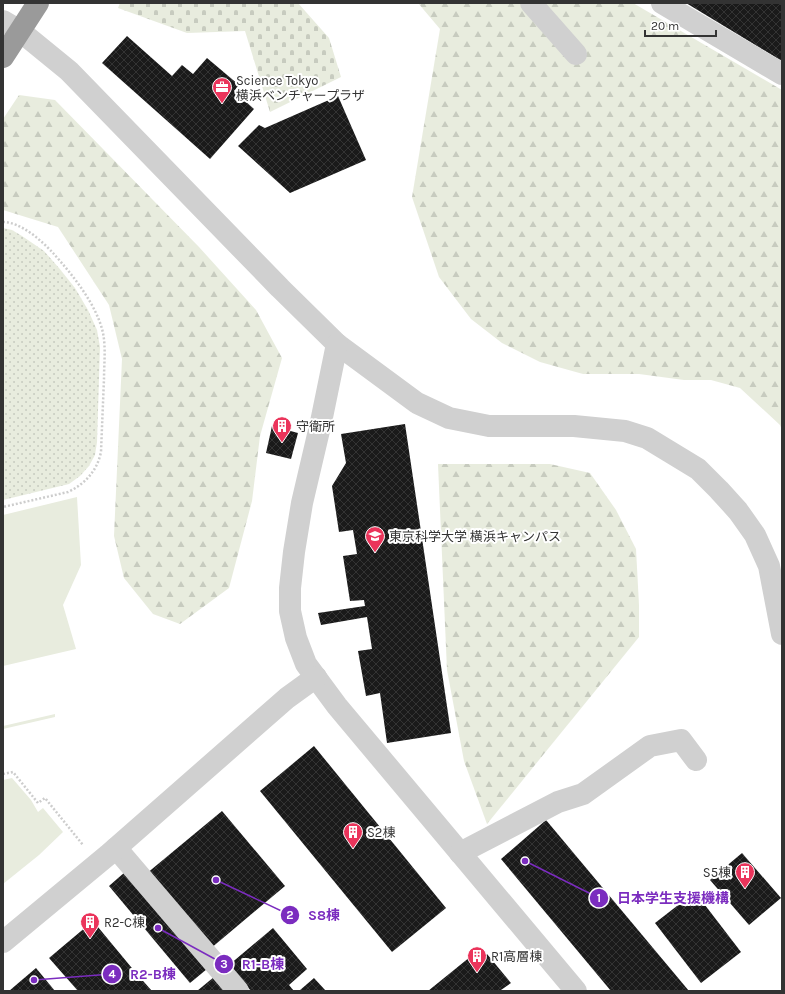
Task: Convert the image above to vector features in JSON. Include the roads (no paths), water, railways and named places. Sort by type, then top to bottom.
[{"type":"highway","points":[[3,57],[11,26],[38,3]]},
{"type":"street","points":[[530,3],[576,54]]},
{"type":"street","points":[[662,3],[782,74]]},
{"type":"street","points":[[11,26],[69,71],[274,282],[337,344],[417,403],[449,418],[489,426],[574,426],[624,431],[647,438],[698,469],[738,511],[755,535],[769,566],[782,634]]},
{"type":"street","points":[[337,344],[302,503],[294,552],[290,588],[290,610],[296,638],[306,664],[337,706],[576,991]]},
{"type":"street","points":[[3,942],[116,848],[287,698],[316,677]]},
{"type":"street","points":[[460,853],[558,802],[583,794],[650,746],[681,740],[696,760]]},
{"type":"street","points":[[116,848],[238,991]]},
{"type":"place","name":"Science Tokyo 横浜ベンチャープラザ","points":[[222,104]]},
{"type":"place","name":"守衛所","points":[[282,443]]},
{"type":"place","name":"東京科学大学 横浜キャンパス","points":[[375,553]]},
{"type":"place","name":"S2棟","points":[[353,849]]},
{"type":"place","name":"日本学生支援機構","points":[[525,861]]},
{"type":"place","name":"S8棟","points":[[216,880]]},
{"type":"place","name":"S5棟","points":[[745,889]]},
{"type":"place","name":"R1-B棟","points":[[158,928]]},
{"type":"place","name":"R2-C棟","points":[[90,939]]},
{"type":"place","name":"R1高層棟","points":[[477,973]]},
{"type":"place","name":"R2-B棟","points":[[34,980]]}]
